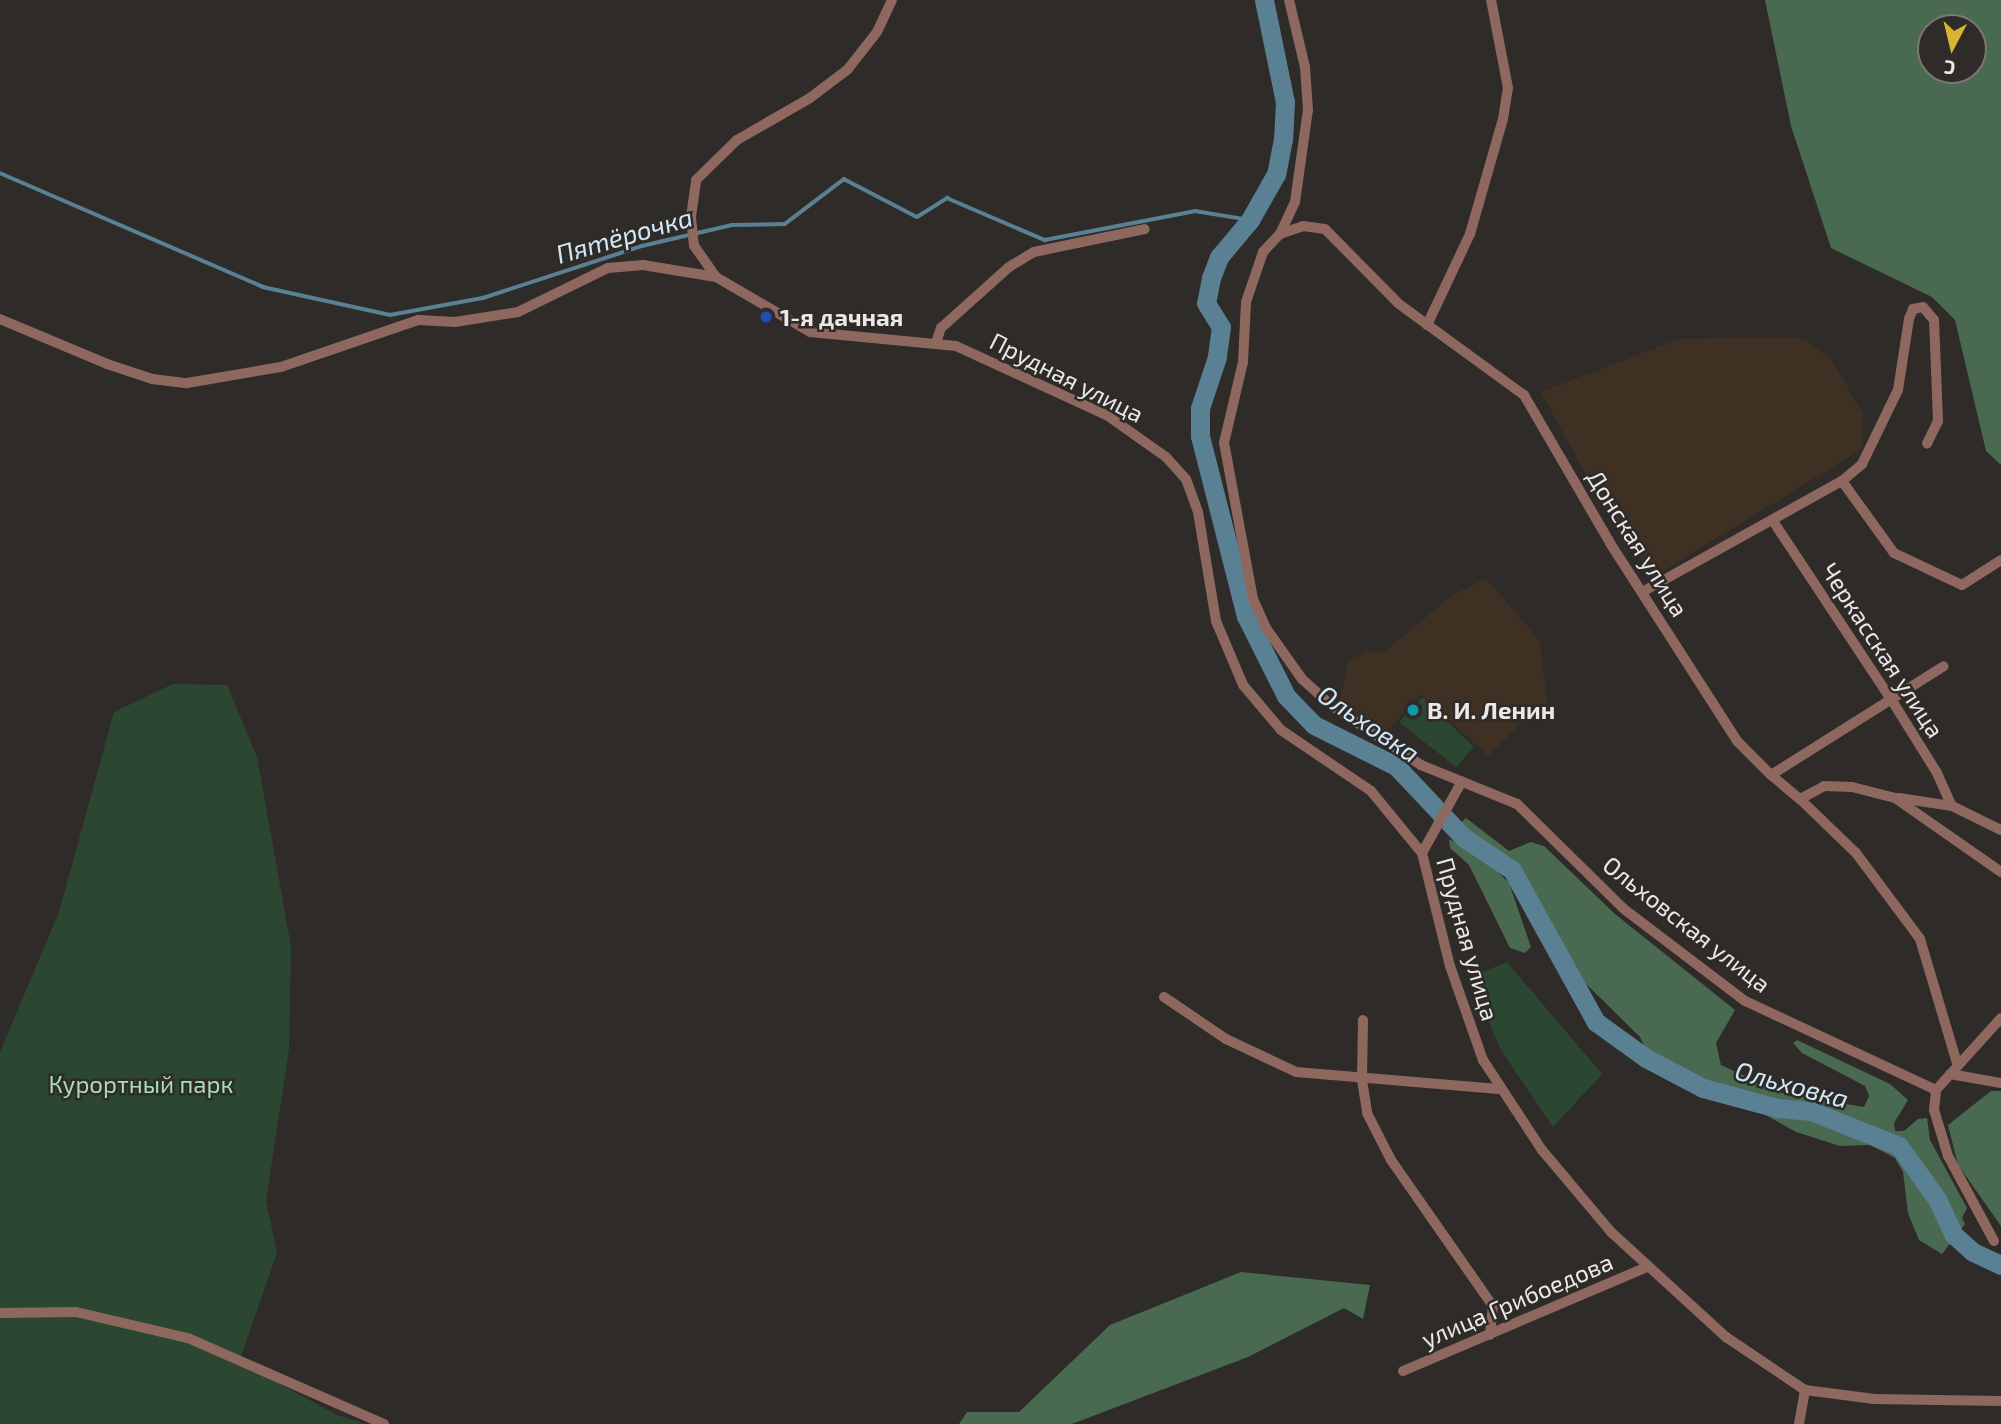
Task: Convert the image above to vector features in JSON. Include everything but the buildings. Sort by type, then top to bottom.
[{"type":"street","points":[[716,277],[694,246],[691,217],[696,180],[708,165],[737,140],[810,98],[848,69],[877,32],[891,0]]},
{"type":"street","name":"Ольховская улица","points":[[1289,0],[1306,67],[1308,110],[1298,190],[1280,234],[1252,274],[1243,362],[1224,443],[1253,599],[1266,628],[1302,679],[1332,706],[1421,765],[1517,804],[1625,909],[1745,1001],[1832,1046],[1936,1090]]},
{"type":"street","points":[[1427,325],[1471,234],[1503,119],[1508,88],[1492,0]]},
{"type":"street","name":"Донская улица","points":[[1280,234],[1303,226],[1325,229],[1399,304],[1524,395],[1610,544],[1644,592],[1737,741],[1856,853],[1920,939],[1957,1063]]},
{"type":"street","points":[[936,343],[941,328],[1009,267],[1034,252],[1145,229]]},
{"type":"street","name":"Прудная улица","points":[[0,318],[107,364],[152,379],[187,383],[281,367],[418,320],[455,322],[518,312],[608,268],[643,265],[716,277],[810,332],[936,343],[976,353],[1108,416],[1176,467],[1186,479],[1198,512],[1216,621],[1243,685],[1281,730],[1371,792],[1422,853],[1461,999],[1498,1088],[1578,1194],[1647,1267],[1726,1337],[1805,1390],[1874,1399],[2001,1401]]},
{"type":"street","points":[[1644,592],[1842,481],[1862,464],[1875,444],[1898,390],[1909,319],[1913,309],[1923,307],[1934,320],[1938,421],[1927,444]]},
{"type":"street","points":[[1842,481],[1894,553],[1962,585],[2001,560]]},
{"type":"street","name":"Черкасская улица","points":[[1773,521],[1891,699],[1937,773],[1952,806]]},
{"type":"street","points":[[1771,775],[1944,666]]},
{"type":"street","points":[[1422,853],[1462,781]]},
{"type":"street","points":[[1800,799],[1824,786],[1852,787],[1895,798],[1952,806],[2001,830]]},
{"type":"street","points":[[1895,798],[2001,872]]},
{"type":"street","points":[[1164,997],[1273,1065],[1296,1072],[1362,1080],[1498,1088]]},
{"type":"street","points":[[1994,1241],[1948,1156],[1934,1110],[1936,1090],[1957,1063],[2001,1018]]},
{"type":"street","points":[[1363,1020],[1362,1080],[1367,1113],[1391,1160],[1493,1306],[1490,1335]]},
{"type":"street","points":[[1950,1074],[2001,1083]]},
{"type":"street","name":"улица Грибоедова","points":[[1403,1371],[1647,1267]]},
{"type":"street","points":[[0,1313],[76,1312],[188,1338],[384,1424]]},
{"type":"street","points":[[1799,1424],[1805,1390]]},
{"type":"shaded area","points":[[1788,337],[1805,340],[1831,359],[1863,414],[1863,444],[1857,452],[1653,577],[1637,552],[1623,543],[1541,392],[1679,339]]},
{"type":"shaded area","points":[[1486,578],[1540,641],[1548,710],[1527,717],[1488,756],[1421,694],[1384,734],[1339,706],[1348,660],[1369,651],[1383,653],[1453,595]]},
{"type":"green space","points":[[1765,0],[2001,0],[2001,465],[1986,451],[1955,320],[1932,297],[1831,248],[1791,126]]},
{"type":"green space","name":"Курортный парк","points":[[173,684],[227,685],[257,757],[291,946],[289,1049],[266,1201],[277,1253],[239,1362],[337,1415],[366,1424],[0,1424],[0,1052],[59,912],[114,712]]},
{"type":"green space","points":[[1422,697],[1474,747],[1456,767],[1399,722]]},
{"type":"green space","points":[[1466,818],[1509,851],[1531,842],[1544,846],[1615,914],[1735,1010],[1716,1043],[1721,1065],[1782,1093],[1864,1107],[1869,1096],[1865,1086],[1802,1053],[1793,1043],[1797,1040],[1890,1084],[1908,1100],[1894,1123],[1895,1131],[1904,1131],[1918,1119],[1927,1118],[1930,1140],[1967,1208],[1962,1218],[1965,1224],[1942,1254],[1919,1240],[1908,1213],[1903,1172],[1895,1158],[1870,1145],[1840,1146],[1796,1132],[1753,1108],[1744,1094],[1703,1082],[1647,1052],[1640,1037],[1578,976],[1521,872],[1458,825]]},
{"type":"green space","points":[[1449,839],[1484,858],[1509,883],[1531,947],[1525,953],[1510,948],[1469,865],[1450,848]]},
{"type":"green space","points":[[1507,962],[1602,1074],[1553,1127],[1502,1052],[1469,978]]},
{"type":"green space","points":[[1991,1091],[2001,1091],[2001,1226],[1958,1165],[1948,1125]]},
{"type":"green space","points":[[1241,1272],[1370,1285],[1363,1319],[1344,1308],[1248,1357],[1072,1424],[959,1424],[967,1412],[1019,1412],[1110,1325]]},
{"type":"waterway","name":"Ольховка","points":[[1264,0],[1285,102],[1283,139],[1276,174],[1250,220],[1219,257],[1211,278],[1206,303],[1221,327],[1217,357],[1200,408],[1200,436],[1246,616],[1286,696],[1314,725],[1396,766],[1463,837],[1512,870],[1596,1022],[1646,1058],[1703,1088],[1777,1108],[1811,1111],[1899,1146],[1937,1199],[1954,1235],[1973,1252],[2001,1265]]},
{"type":"waterway","name":"Пятёрочка","points":[[0,173],[263,287],[390,315],[483,298],[642,246],[732,225],[785,224],[844,179],[917,217],[947,198],[1045,240],[1195,211],[1250,220]]},
{"type":"place","name":"1-я дачная","points":[[766,317]]},
{"type":"place","name":"В. И. Ленин","points":[[1413,710]]}]
